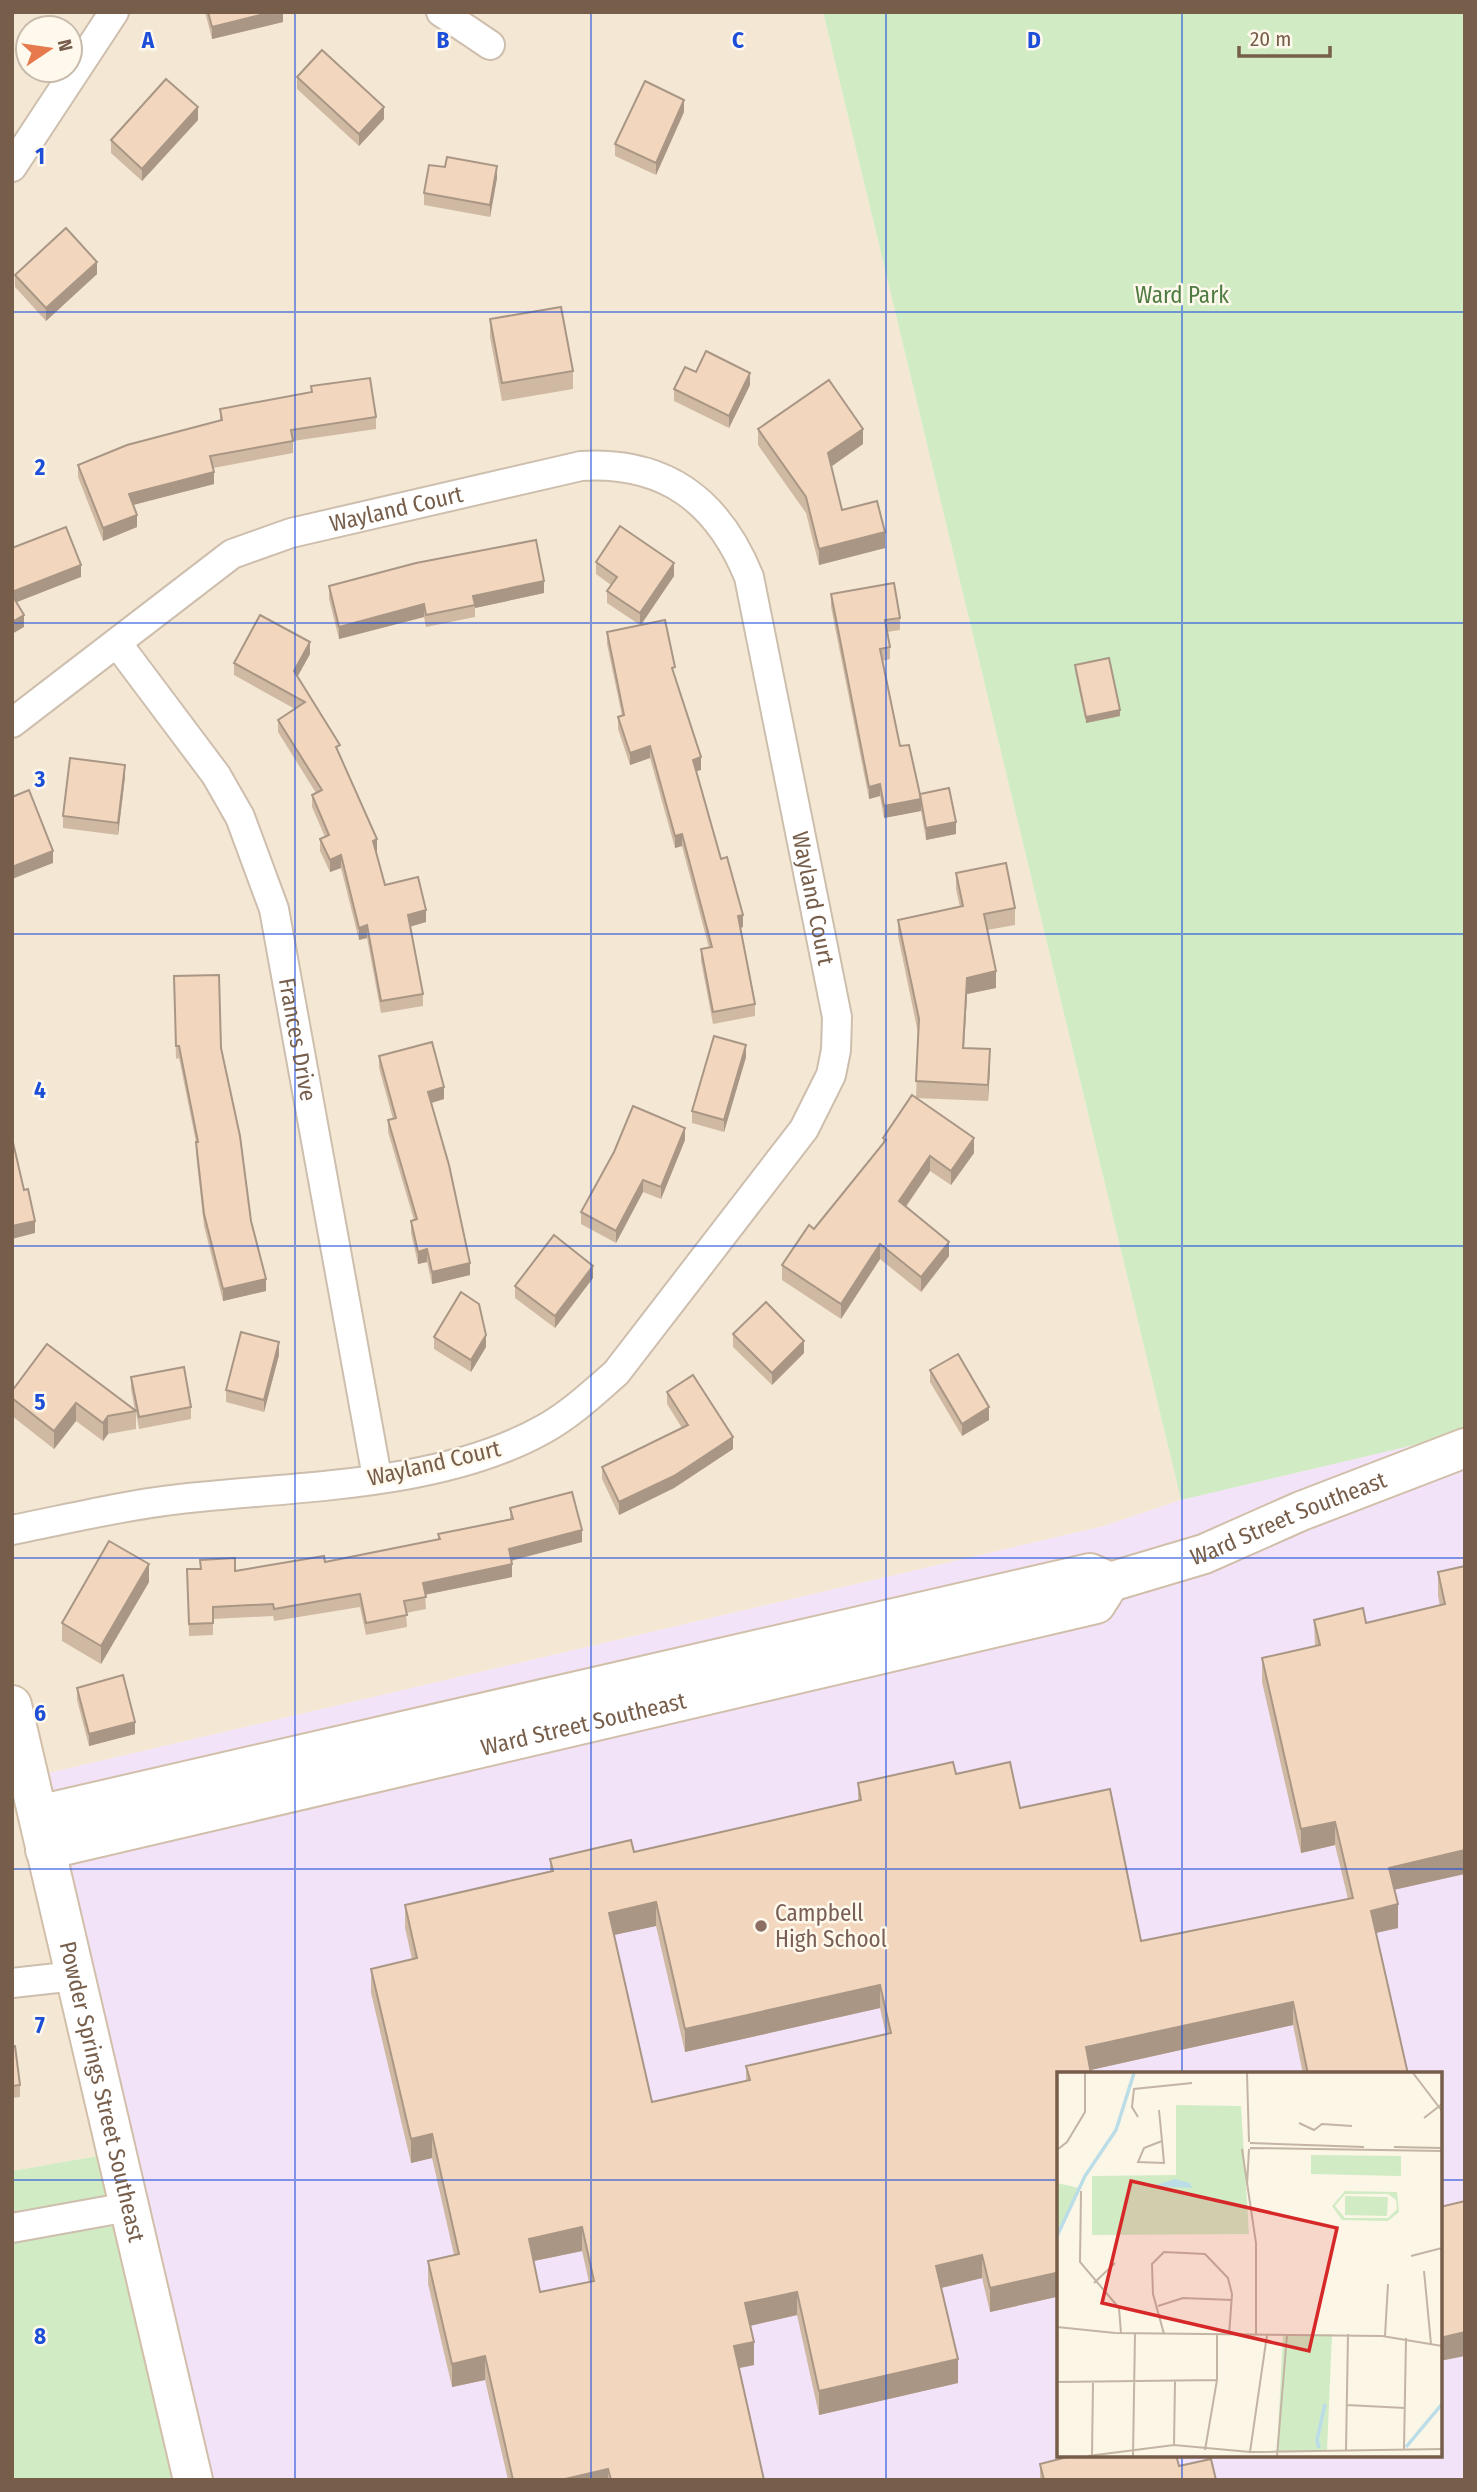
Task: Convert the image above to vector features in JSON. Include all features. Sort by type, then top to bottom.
[{"type":"street","points":[[12,167],[114,12]]},
{"type":"street","points":[[441,12],[490,45]]},
{"type":"street","name":"Wayland Court","points":[[12,723],[179,592],[232,554],[291,533],[581,466],[613,464],[640,469],[667,481],[695,499],[720,521],[736,545],[749,577],[831,982],[837,1028],[831,1074],[804,1129],[616,1373],[584,1401],[545,1428],[501,1449],[444,1465],[314,1488],[178,1499],[12,1530]]},
{"type":"street","name":"Frances Drive","points":[[117,643],[216,775],[240,817],[274,909],[377,1477]]},
{"type":"street","name":"Ward Street Southeast","points":[[42,1832],[1096,1604],[1110,1582],[1203,1554],[1301,1511],[1465,1448]]},
{"type":"street","name":"Powder Springs Street Southeast","points":[[12,1705],[194,2480]]},
{"type":"street","points":[[12,1983],[75,1976]]},
{"type":"street","points":[[12,2228],[128,2207]]},
{"type":"shaded area","points":[[12,12],[823,12],[1181,1500],[1104,1526],[23,1779],[109,2154],[12,2171]]},
{"type":"shaded area","name":"Campbell High School","points":[[1465,1433],[1465,2480],[190,2480],[23,1779],[1104,1526],[1181,1500]]},
{"type":"green space","name":"Ward Park","points":[[823,12],[1465,12],[1465,1433],[1181,1500]]},
{"type":"green space","points":[[109,2154],[190,2480],[12,2480],[12,2171]]},
{"type":"building","points":[[208,12],[272,12],[212,27]]},
{"type":"building","points":[[322,50],[384,107],[359,134],[297,77]]},
{"type":"building","points":[[166,79],[198,107],[142,169],[111,140]]},
{"type":"building","points":[[645,81],[684,100],[656,163],[615,144]]},
{"type":"building","points":[[447,157],[497,166],[490,205],[424,193],[429,165],[445,167]]},
{"type":"building","points":[[66,228],[97,262],[46,308],[15,275]]},
{"type":"building","points":[[561,307],[573,371],[502,383],[490,319]]},
{"type":"building","points":[[706,351],[750,373],[729,416],[674,389],[685,367],[696,372]]},
{"type":"building","points":[[370,378],[376,417],[291,430],[293,441],[210,456],[214,472],[129,494],[137,515],[103,528],[78,465],[127,445],[222,420],[220,409],[312,392],[311,386]]},
{"type":"building","points":[[829,380],[863,429],[828,453],[842,510],[877,501],[885,532],[819,549],[806,497],[758,429]]},
{"type":"building","points":[[620,526],[674,563],[640,613],[607,591],[617,577],[596,562]]},
{"type":"building","points":[[66,527],[81,565],[12,592],[12,548]]},
{"type":"building","points":[[536,540],[544,581],[473,596],[475,605],[426,615],[424,604],[339,627],[329,586],[416,563]]},
{"type":"building","points":[[894,583],[900,618],[885,620],[890,647],[880,649],[900,746],[909,745],[921,799],[884,806],[880,784],[869,787],[831,594]]},
{"type":"building","points":[[12,595],[24,615],[12,622]]},
{"type":"building","points":[[260,615],[310,642],[294,671],[340,745],[336,747],[377,839],[373,841],[385,885],[418,877],[426,910],[408,915],[423,994],[381,1001],[367,925],[359,928],[341,855],[330,860],[320,839],[329,835],[312,795],[322,790],[278,720],[305,702],[234,663]]},
{"type":"building","points":[[665,620],[675,667],[672,668],[701,757],[693,760],[721,859],[727,857],[743,915],[738,916],[755,1004],[713,1012],[701,949],[712,947],[682,834],[675,836],[650,746],[630,753],[618,717],[624,715],[607,632]]},
{"type":"building","points":[[1109,658],[1120,710],[1086,717],[1075,665]]},
{"type":"building","points":[[70,758],[125,765],[118,823],[63,816]]},
{"type":"building","points":[[949,788],[956,822],[926,828],[920,794]]},
{"type":"building","points":[[29,790],[53,851],[12,867],[12,797]]},
{"type":"building","points":[[1006,863],[1015,908],[984,914],[996,971],[967,978],[963,1048],[990,1049],[988,1085],[916,1081],[919,1019],[898,920],[963,906],[956,873]]},
{"type":"building","points":[[219,975],[221,1048],[240,1136],[251,1221],[266,1279],[223,1289],[204,1214],[198,1142],[179,1046],[176,1046],[174,976]]},
{"type":"building","points":[[714,1036],[746,1045],[724,1120],[692,1111]]},
{"type":"building","points":[[432,1042],[444,1087],[428,1092],[449,1165],[470,1263],[432,1272],[427,1249],[418,1252],[411,1221],[417,1219],[388,1120],[396,1118],[379,1056]]},
{"type":"building","points":[[912,1095],[974,1138],[951,1171],[930,1156],[899,1201],[949,1242],[921,1277],[880,1244],[841,1304],[782,1265],[809,1225],[814,1229],[886,1140],[883,1138]]},
{"type":"building","points":[[633,1106],[685,1128],[661,1187],[643,1180],[616,1231],[581,1212],[614,1152]]},
{"type":"building","points":[[12,1138],[24,1190],[28,1189],[35,1221],[12,1226]]},
{"type":"building","points":[[554,1235],[593,1266],[555,1316],[515,1286]]},
{"type":"building","points":[[461,1292],[479,1304],[486,1335],[471,1360],[434,1337]]},
{"type":"building","points":[[766,1302],[804,1341],[772,1373],[733,1334]]},
{"type":"building","points":[[241,1332],[279,1342],[264,1400],[226,1390]]},
{"type":"building","points":[[47,1344],[136,1411],[108,1416],[103,1423],[76,1403],[54,1431],[12,1398],[12,1391]]},
{"type":"building","points":[[958,1354],[989,1407],[962,1424],[930,1370]]},
{"type":"building","points":[[184,1367],[191,1407],[139,1417],[131,1377]]},
{"type":"building","points":[[693,1375],[733,1437],[674,1476],[619,1502],[602,1467],[688,1425],[667,1392]]},
{"type":"building","points":[[572,1492],[582,1530],[509,1549],[512,1564],[423,1583],[426,1597],[404,1601],[407,1615],[366,1623],[360,1594],[274,1609],[273,1604],[213,1607],[213,1623],[189,1624],[187,1569],[201,1569],[200,1560],[235,1558],[235,1571],[324,1556],[325,1562],[440,1539],[438,1534],[513,1519],[510,1508]]},
{"type":"building","points":[[109,1541],[149,1564],[101,1646],[62,1623]]},
{"type":"building","name":"Campbell High School","points":[[1465,1566],[1465,1850],[1389,1868],[1398,1904],[1371,1911],[1408,2072],[1308,2072],[1293,2002],[1086,2047],[1091,2072],[1057,2072],[1057,2276],[1056,2273],[990,2288],[982,2255],[936,2266],[958,2359],[819,2391],[797,2292],[745,2303],[754,2342],[734,2346],[764,2480],[611,2480],[608,2469],[561,2480],[513,2480],[485,2356],[452,2364],[428,2261],[459,2254],[432,2134],[411,2139],[371,1969],[417,1958],[405,1905],[553,1871],[550,1859],[631,1840],[634,1852],[861,1800],[858,1783],[953,1762],[956,1774],[1010,1762],[1020,1808],[1110,1789],[1141,1941],[1353,1898],[1335,1822],[1301,1829],[1262,1658],[1320,1645],[1314,1620],[1363,1608],[1366,1623],[1445,1604],[1438,1572]],"holes":[[[656,1902],[685,2029],[880,1985],[891,2033],[746,2066],[750,2080],[652,2102],[609,1913]],[[582,2227],[594,2281],[540,2292],[529,2239]]]},
{"type":"building","points":[[123,1675],[135,1722],[89,1734],[77,1688]]},
{"type":"building","points":[[15,2046],[20,2085],[12,2086],[12,2047]]},
{"type":"building","points":[[1465,2201],[1465,2332],[1442,2338],[1442,2207]]},
{"type":"building","points":[[1067,2457],[1177,2457],[1179,2466],[1211,2459],[1216,2480],[1044,2480],[1040,2464]]},
{"type":"place","name":"Campbell High School","points":[[761,1926]]}]
